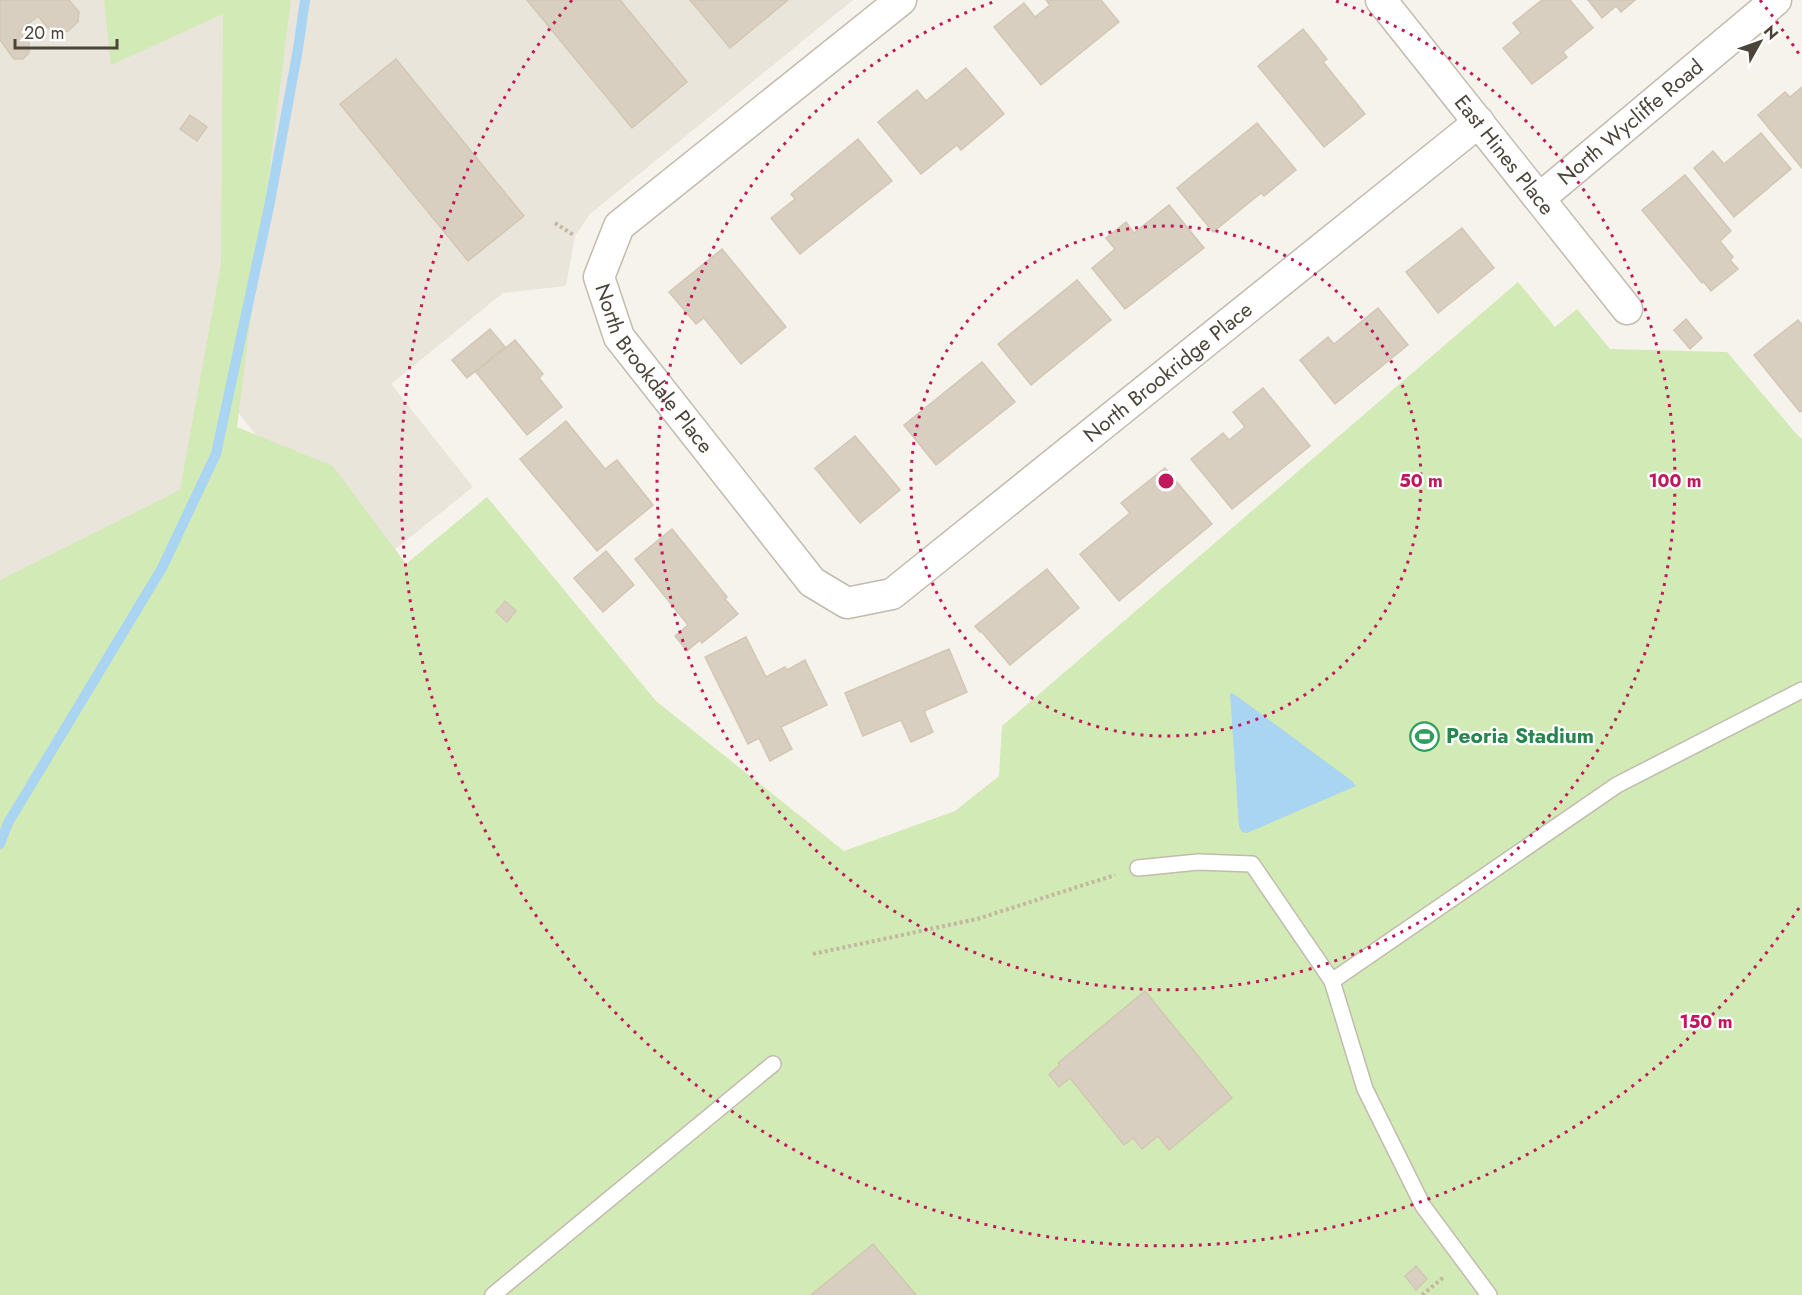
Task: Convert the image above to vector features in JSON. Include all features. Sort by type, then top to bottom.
[{"type":"street","name":"North Brookdale Place","points":[[847,603],[812,582],[618,336],[599,277],[619,226],[900,0]]},
{"type":"street","name":"East Hines Place","points":[[1381,0],[1627,309]]},
{"type":"street","name":"North Wycliffe Road","points":[[1540,198],[1776,0]]},
{"type":"street","name":"North Brookridge Place","points":[[847,603],[892,594],[1479,122]]},
{"type":"lane","points":[[1332,981],[1617,785],[1802,690]]},
{"type":"lane","points":[[1138,868],[1198,862],[1252,864],[1332,981],[1365,1089],[1423,1206],[1489,1295]]},
{"type":"lane","points":[[493,1295],[773,1064]]},
{"type":"path","points":[[555,223],[575,236]]},
{"type":"path","points":[[813,954],[977,919],[1138,868]]},
{"type":"shaded area","points":[[0,0],[853,0],[590,214],[575,236],[566,286],[503,293],[391,384],[473,487],[367,572],[228,400],[165,720],[0,877]]},
{"type":"green space","name":"Peoria Stadium","points":[[104,0],[291,0],[237,427],[333,466],[406,564],[487,497],[656,701],[844,851],[955,811],[999,776],[1002,726],[1518,282],[1555,327],[1577,309],[1610,349],[1727,352],[1802,438],[1802,1295],[0,1295],[0,580],[180,490],[221,264],[223,14],[111,65]]},
{"type":"water","points":[[1230,693],[1356,786],[1247,833],[1242,832],[1239,826]]},
{"type":"building","points":[[0,0],[69,0],[79,12],[78,22],[68,31],[56,34],[52,33],[38,16],[19,32],[29,42],[29,53],[23,59],[14,59],[0,40]]},
{"type":"building","points":[[527,0],[620,0],[687,82],[632,128]]},
{"type":"building","points":[[690,0],[788,0],[730,48]]},
{"type":"building","points":[[1046,0],[1101,0],[1119,22],[1041,85],[994,27],[1024,3],[1035,17],[1050,5]]},
{"type":"building","points":[[1542,0],[1570,0],[1593,28],[1563,52],[1567,57],[1532,84],[1503,48],[1521,33],[1513,23]]},
{"type":"building","points":[[1588,0],[1635,0],[1621,12],[1616,6],[1602,18]]},
{"type":"building","points":[[1303,29],[1327,59],[1323,62],[1365,114],[1324,147],[1258,66]]},
{"type":"building","points":[[396,59],[524,216],[468,261],[340,104]]},
{"type":"building","points":[[966,68],[1004,114],[961,150],[957,145],[921,174],[878,122],[917,90],[926,101]]},
{"type":"building","points":[[1802,87],[1802,168],[1758,115],[1785,92],[1790,97]]},
{"type":"building","points":[[190,115],[207,127],[197,141],[180,129]]},
{"type":"building","points":[[1257,123],[1296,170],[1264,196],[1261,193],[1213,232],[1177,188]]},
{"type":"building","points":[[1761,133],[1791,169],[1734,217],[1694,168],[1713,151],[1724,164]]},
{"type":"building","points":[[858,139],[892,181],[800,254],[771,218],[795,199],[791,194]]},
{"type":"building","points":[[1685,175],[1731,231],[1720,241],[1733,257],[1730,260],[1738,269],[1711,291],[1642,210]]},
{"type":"building","points":[[1169,205],[1204,248],[1125,309],[1092,268],[1115,249],[1106,238],[1126,222],[1134,233]]},
{"type":"building","points":[[1462,228],[1494,268],[1438,313],[1406,272]]},
{"type":"building","points":[[722,249],[786,327],[741,364],[704,318],[696,324],[669,292]]},
{"type":"building","points":[[1077,280],[1111,320],[1031,385],[998,344]]},
{"type":"building","points":[[1378,308],[1408,345],[1335,404],[1300,360],[1328,337],[1334,344]]},
{"type":"building","points":[[1686,319],[1702,338],[1690,349],[1674,330]]},
{"type":"building","points":[[1798,320],[1802,325],[1802,411],[1800,412],[1754,355]]},
{"type":"building","points":[[490,329],[505,347],[467,378],[452,360]]},
{"type":"building","points":[[515,340],[543,374],[539,378],[562,407],[527,435],[476,372]]},
{"type":"building","points":[[982,362],[1015,402],[936,465],[904,425]]},
{"type":"building","points":[[1263,388],[1310,446],[1232,509],[1191,459],[1223,433],[1229,440],[1245,427],[1233,412]]},
{"type":"building","points":[[566,421],[605,469],[617,460],[653,505],[597,551],[520,459]]},
{"type":"building","points":[[855,436],[900,490],[860,523],[815,468]]},
{"type":"building","points":[[1165,468],[1212,524],[1119,601],[1080,554],[1130,513],[1121,503]]},
{"type":"building","points":[[672,529],[738,614],[702,643],[700,640],[687,651],[675,636],[688,625],[635,559]]},
{"type":"building","points":[[606,551],[634,585],[603,612],[574,578]]},
{"type":"building","points":[[1047,569],[1079,608],[1010,665],[975,626]]},
{"type":"building","points":[[505,601],[516,611],[507,622],[496,612]]},
{"type":"building","points":[[746,637],[766,677],[785,667],[787,670],[805,660],[827,705],[781,727],[792,749],[770,761],[759,738],[748,744],[705,657]]},
{"type":"building","points":[[949,649],[967,692],[924,711],[933,732],[911,742],[901,720],[863,736],[845,693]]},
{"type":"building","points":[[1145,991],[1232,1098],[1169,1150],[1158,1136],[1142,1149],[1133,1138],[1124,1145],[1070,1078],[1059,1087],[1049,1074],[1060,1065],[1058,1063]]},
{"type":"building","points":[[873,1244],[916,1295],[811,1295]]},
{"type":"building","points":[[1416,1266],[1427,1279],[1416,1290],[1405,1276]]},
{"type":"waterway","points":[[0,844],[8,823],[162,568],[216,454],[269,207],[305,0]]},
{"type":"place","name":"Peoria Stadium","points":[[1425,736]]}]
